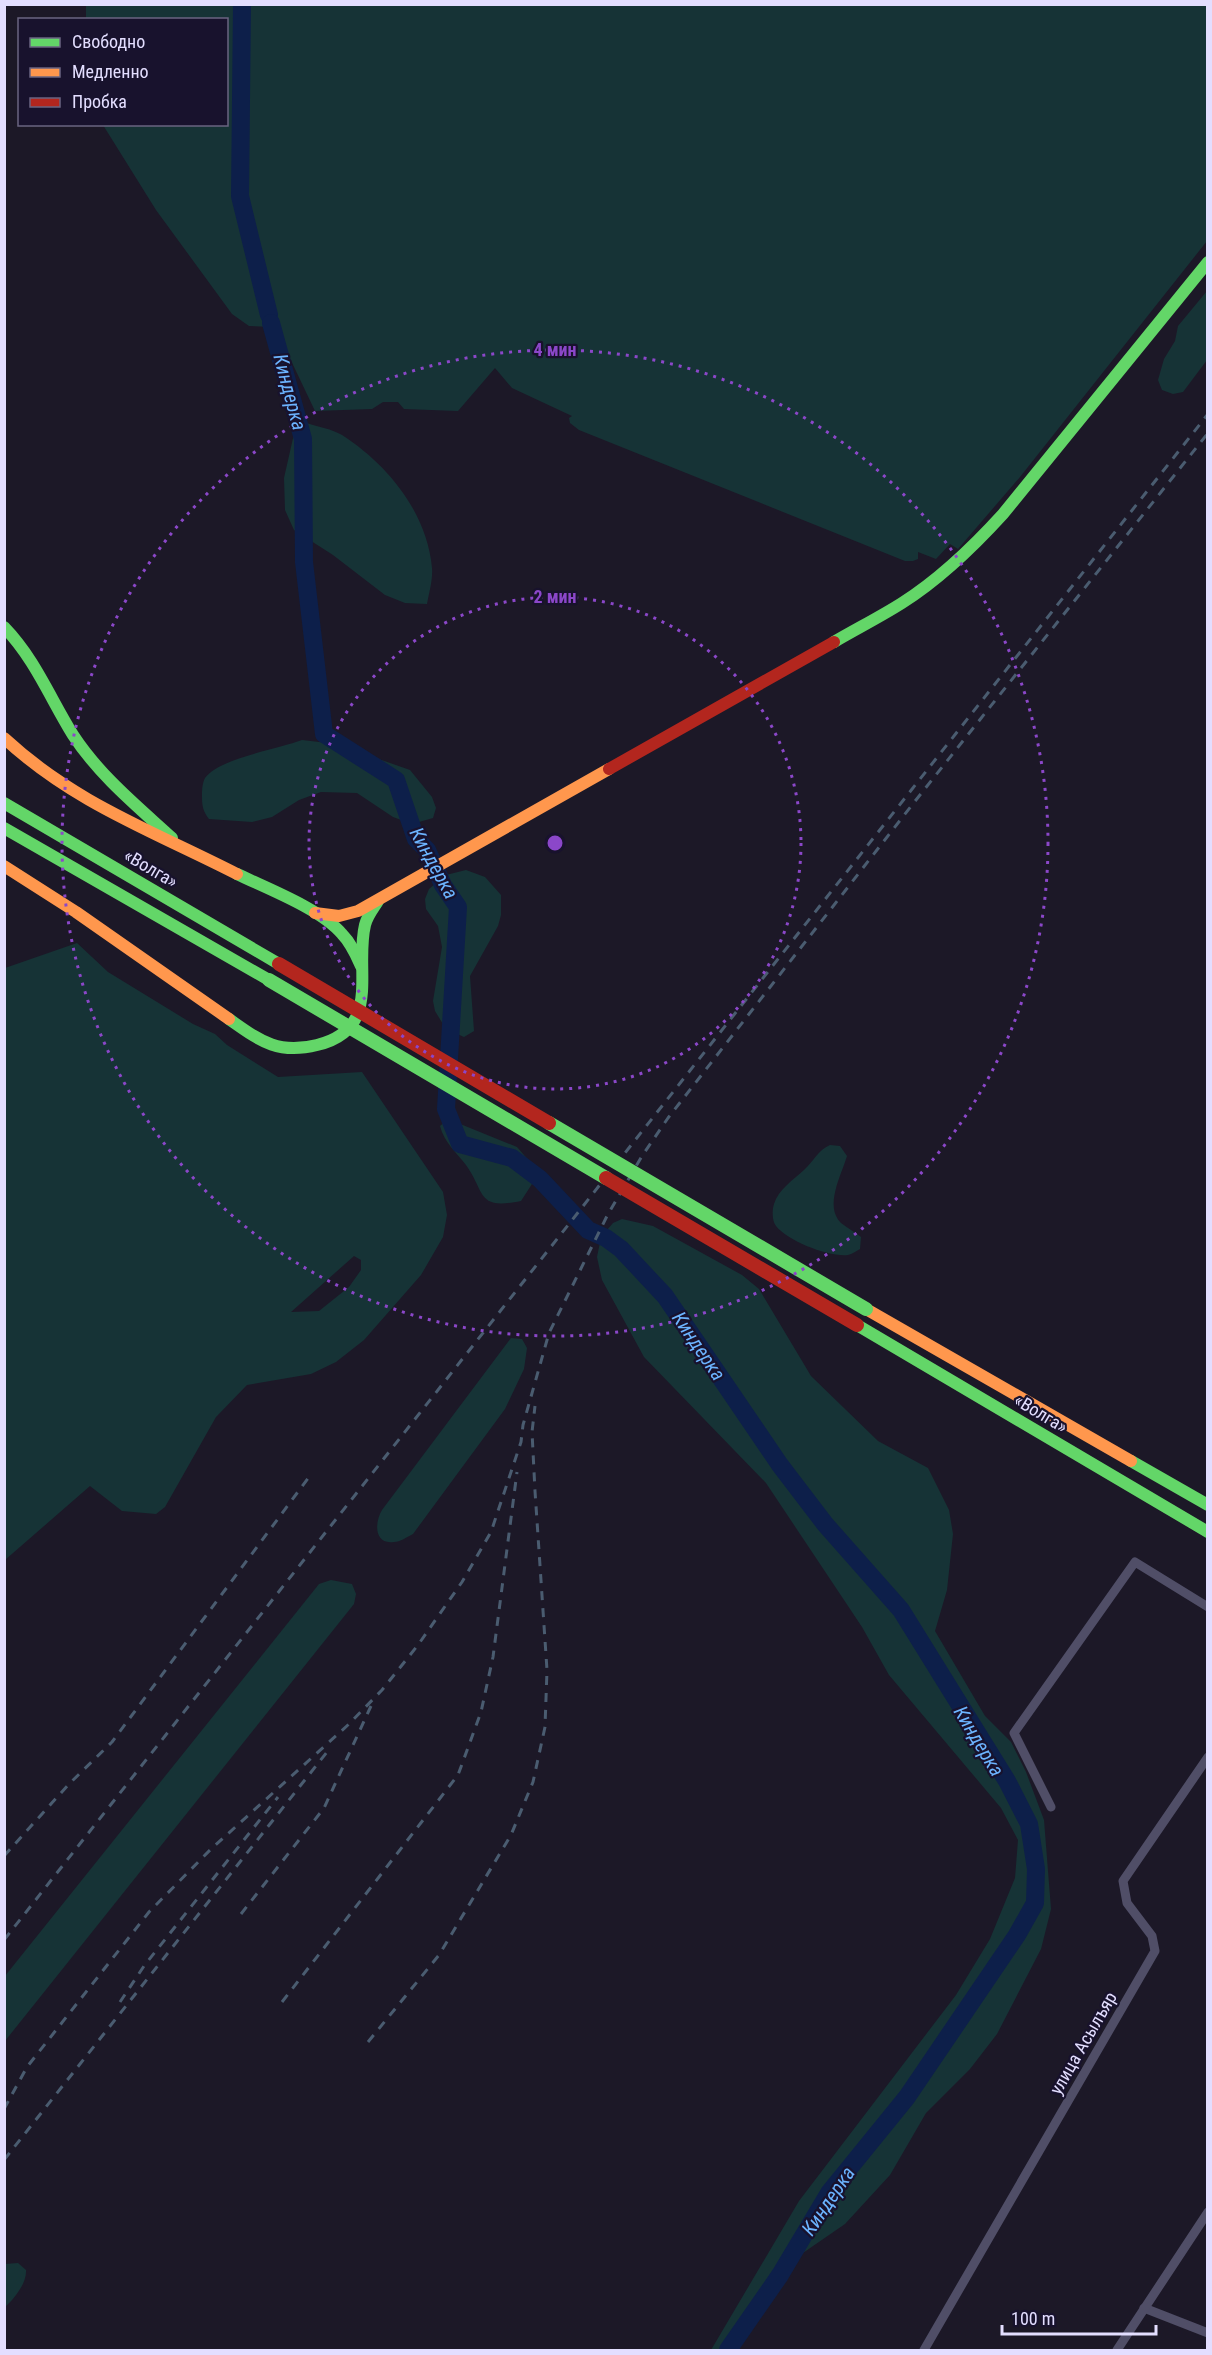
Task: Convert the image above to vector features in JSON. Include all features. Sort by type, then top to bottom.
[{"type":"main road","points":[[315,913],[339,916],[350,914],[378,900],[411,879],[901,604],[932,583],[970,551],[1003,514],[1208,262]]},
{"type":"main road","points":[[4,627],[26,650],[58,709],[84,749],[130,800],[180,845]]},
{"type":"main road","points":[[4,640],[26,650]]},
{"type":"main road","points":[[4,738],[30,762],[83,798],[117,817],[180,845],[315,913],[341,932],[352,947],[363,970]]},
{"type":"main road","name":"«Волга»","points":[[4,803],[866,1309],[1208,1505]]},
{"type":"main road","name":"«Волга»","points":[[4,828],[269,980],[1208,1532]]},
{"type":"main road","points":[[4,866],[76,912],[265,1044],[290,1050],[323,1045],[340,1037],[353,1020],[361,1002],[363,941],[366,923],[378,900]]},
{"type":"street","points":[[1051,1807],[1014,1733],[1135,1562],[1208,1607]]},
{"type":"street","name":"улица Асылъяр","points":[[924,2350],[1155,1951],[1152,1936],[1126,1903],[1123,1881],[1208,1757]]},
{"type":"street","points":[[1117,2350],[1144,2308],[1204,2225],[1208,2212]]},
{"type":"street","points":[[1144,2308],[1208,2333]]},
{"type":"green space","points":[[86,5],[1207,5],[1207,241],[1020,477],[958,549],[950,544],[936,559],[918,552],[918,559],[905,561],[579,430],[570,423],[569,418],[572,416],[512,388],[495,368],[458,411],[404,409],[398,402],[383,402],[372,409],[315,411],[275,327],[249,326],[232,314],[156,210],[104,126],[228,126],[228,18],[86,18]]},
{"type":"green space","points":[[1207,291],[1207,360],[1183,392],[1173,394],[1162,390],[1158,380],[1164,359],[1175,341],[1178,326]]},
{"type":"green space","points":[[307,423],[338,433],[359,447],[389,475],[402,491],[413,509],[429,547],[432,572],[427,604],[405,603],[385,595],[333,555],[294,530],[285,510],[284,478],[296,425]]},
{"type":"green space","points":[[302,740],[336,744],[410,770],[432,797],[436,808],[433,818],[412,824],[393,817],[357,793],[321,792],[299,800],[272,817],[252,822],[209,819],[203,806],[202,790],[205,778],[212,771],[250,755]]},
{"type":"green space","points":[[466,870],[485,877],[501,895],[501,915],[498,926],[470,976],[474,1031],[464,1037],[446,1029],[435,1011],[433,1001],[442,947],[438,926],[426,909],[425,899],[429,889],[446,875]]},
{"type":"green space","points":[[77,943],[108,972],[193,1024],[215,1034],[227,1045],[278,1077],[362,1072],[443,1192],[447,1215],[443,1237],[421,1275],[364,1340],[336,1362],[311,1374],[247,1385],[216,1417],[165,1507],[156,1514],[122,1511],[90,1486],[5,1560],[5,968]],"holes":[[[354,1256],[361,1260],[361,1270],[349,1287],[319,1311],[291,1312]]]},
{"type":"green space","points":[[448,1119],[517,1147],[531,1163],[532,1184],[521,1201],[496,1203],[484,1197],[466,1165],[447,1142],[442,1132],[440,1126]]},
{"type":"green space","points":[[830,1145],[840,1146],[847,1156],[835,1191],[836,1216],[841,1223],[861,1237],[860,1249],[848,1255],[820,1251],[799,1242],[782,1232],[776,1226],[773,1218],[773,1206],[779,1194],[819,1153]]},
{"type":"green space","points":[[622,1219],[653,1226],[742,1275],[759,1289],[811,1376],[878,1441],[928,1468],[949,1510],[953,1534],[947,1590],[935,1631],[985,1716],[1011,1742],[1026,1772],[1044,1820],[1051,1909],[1041,1949],[997,2034],[970,2069],[926,2113],[890,2175],[845,2224],[800,2255],[737,2350],[711,2350],[799,2201],[956,1995],[990,1939],[1015,1878],[1018,1840],[1001,1808],[889,1675],[862,1627],[766,1483],[644,1357],[602,1280],[597,1257],[601,1237],[613,1223]]},
{"type":"green space","points":[[511,1338],[522,1339],[527,1348],[524,1369],[505,1409],[413,1534],[396,1542],[382,1540],[377,1526],[382,1510]]},
{"type":"green space","points":[[331,1580],[352,1584],[356,1594],[354,1604],[5,2041],[5,1976],[319,1584]]},
{"type":"green space","points":[[18,2263],[26,2270],[26,2275],[16,2295],[5,2307],[5,2264]]},
{"type":"waterway","name":"Киндерка","points":[[242,4],[240,196],[269,315]]},
{"type":"waterway","name":"Киндерка","points":[[271,323],[303,439],[304,562],[324,734],[396,780],[416,839],[427,850],[443,885],[458,907],[446,1109],[460,1144],[512,1158],[540,1179],[588,1230],[606,1238],[621,1249],[665,1296],[780,1465],[825,1524],[901,1610],[1007,1781],[1029,1824],[1036,1869],[1035,1903],[1017,1935],[907,2097],[829,2193],[780,2275],[728,2350]]},
{"type":"railway","points":[[4,1940],[1208,414]]},
{"type":"railway","points":[[4,2109],[27,2067],[149,1912],[210,1850],[349,1724],[382,1690],[418,1645],[462,1582],[491,1532],[521,1442],[523,1425],[549,1333],[607,1216],[642,1156],[668,1118],[912,805],[1208,433]]},
{"type":"railway","points":[[368,2042],[439,1955],[511,1835],[533,1782],[545,1727],[547,1670],[532,1432],[535,1406]]},
{"type":"railway","points":[[282,2002],[458,1775],[481,1712],[493,1657],[517,1472]]},
{"type":"railway","points":[[4,1856],[69,1784],[112,1742],[309,1477]]},
{"type":"railway","points":[[241,1914],[324,1808],[371,1706]]},
{"type":"railway","points":[[4,2160],[327,1752]]},
{"type":"railway","points":[[120,2002],[144,1966],[278,1797]]},
{"type":"traffic: fast","points":[[834,642],[916,594],[956,562],[980,538],[1003,514],[1208,262]]},
{"type":"traffic: fast","points":[[4,627],[25,652],[83,750],[119,790],[172,838]]},
{"type":"traffic: fast","points":[[4,803],[279,964]]},
{"type":"traffic: fast","points":[[4,828],[269,980]]},
{"type":"traffic: fast","points":[[237,874],[321,916],[348,941],[361,966]]},
{"type":"traffic: fast","points":[[229,1019],[259,1039],[279,1047],[303,1048],[338,1037],[351,1026],[358,1012],[362,996],[362,942],[365,925],[378,901]]},
{"type":"traffic: fast","points":[[269,980],[606,1178]]},
{"type":"traffic: fast","points":[[549,1123],[866,1309]]},
{"type":"traffic: fast","points":[[857,1325],[1208,1532]]},
{"type":"traffic: fast","points":[[1131,1461],[1208,1505]]},
{"type":"traffic: slow","points":[[4,738],[58,781],[86,798],[237,874]]},
{"type":"traffic: slow","points":[[315,913],[339,916],[358,911],[609,769]]},
{"type":"traffic: slow","points":[[4,866],[76,912],[229,1019]]},
{"type":"traffic: slow","points":[[866,1309],[1131,1461]]},
{"type":"traffic: jam","points":[[609,769],[834,642]]},
{"type":"traffic: jam","points":[[279,964],[549,1123]]},
{"type":"traffic: jam","points":[[606,1178],[857,1325]]}]
